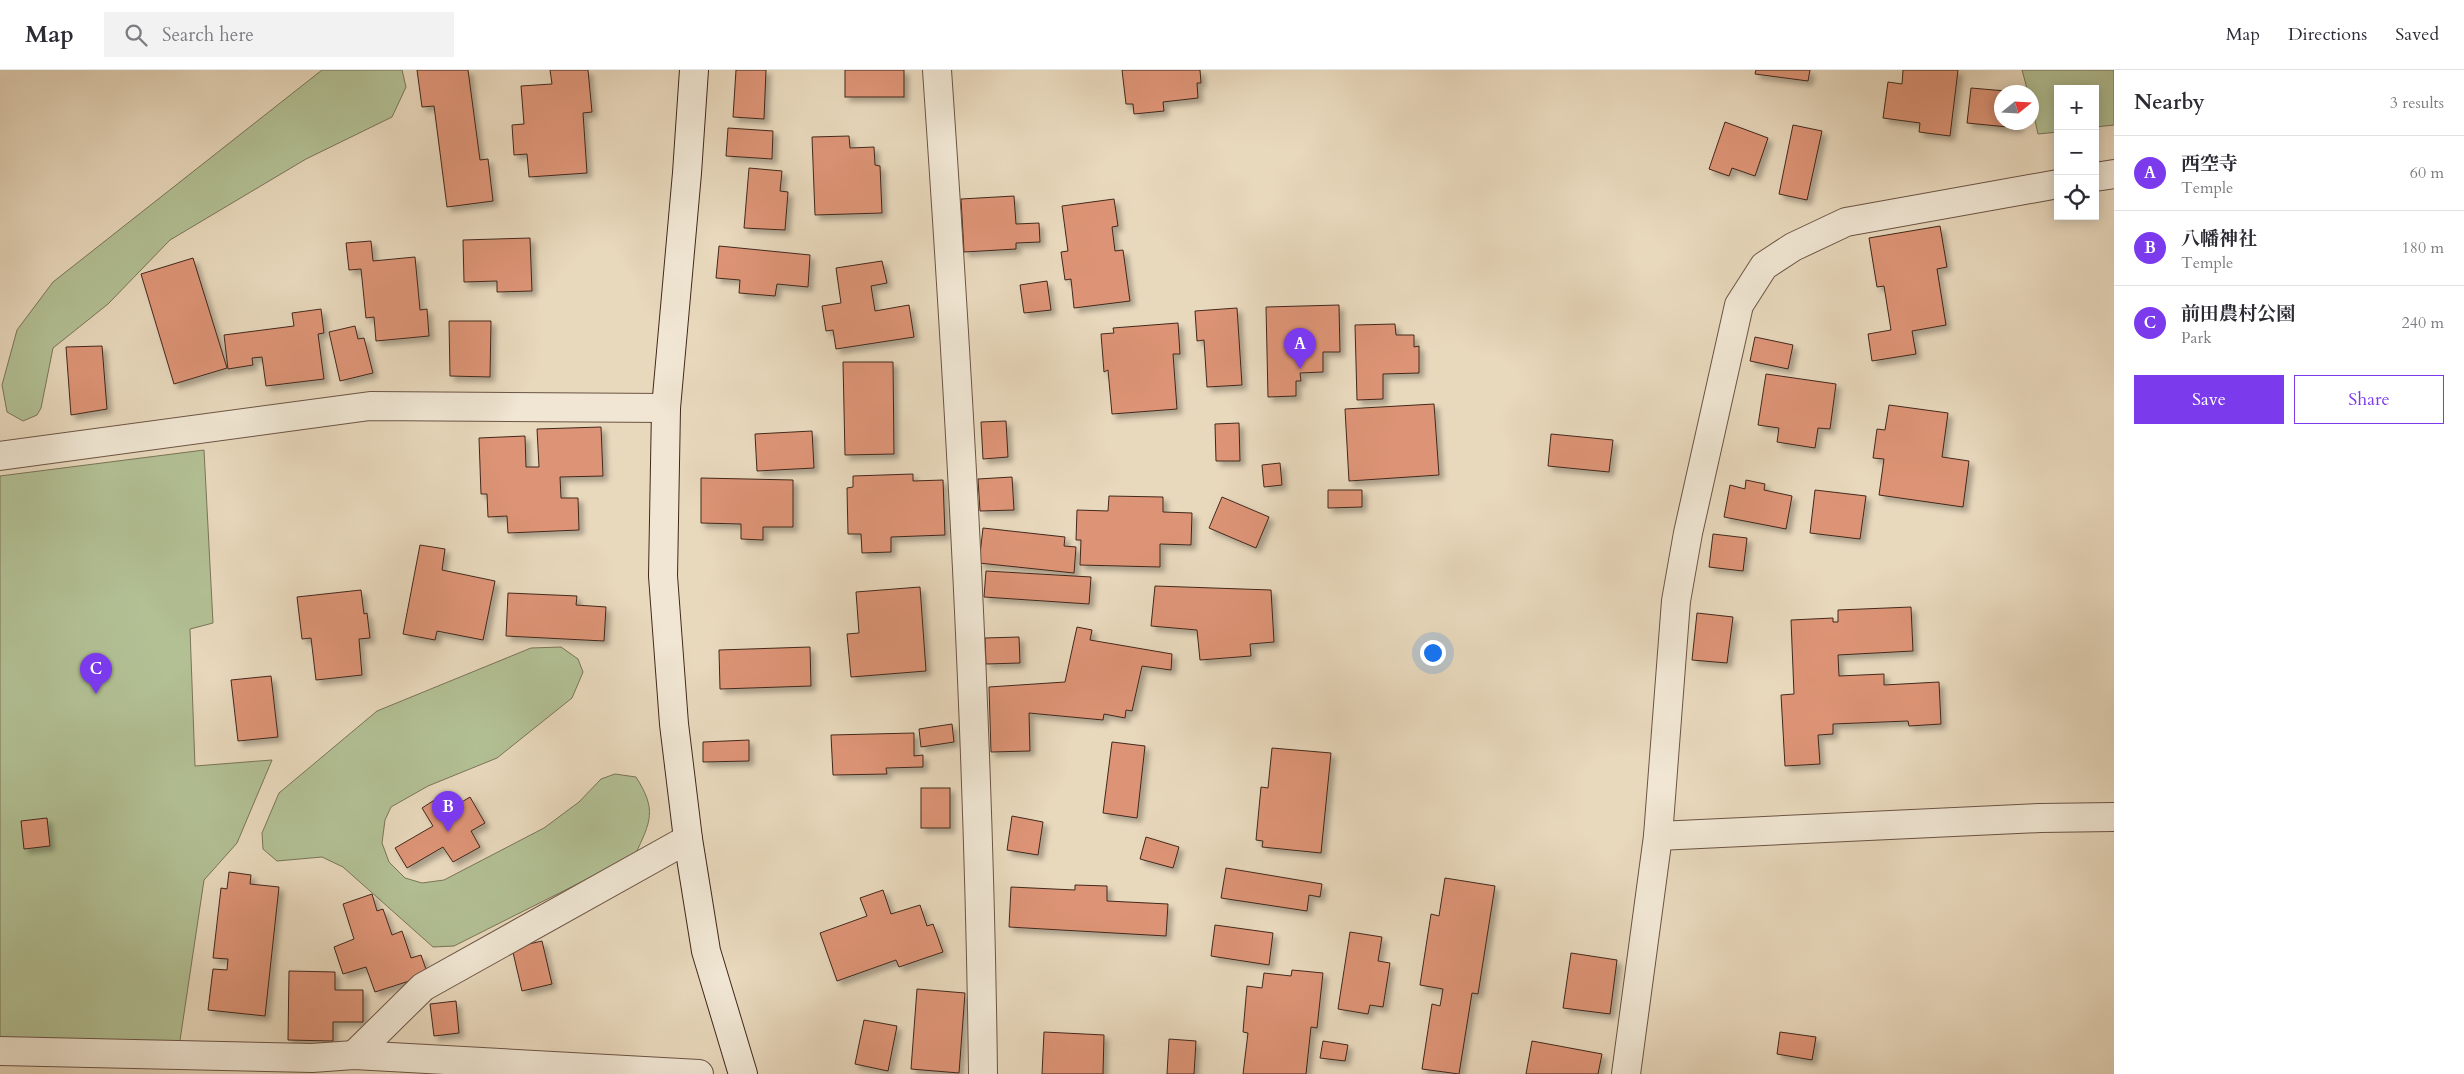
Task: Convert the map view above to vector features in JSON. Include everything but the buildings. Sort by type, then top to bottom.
[{"type":"street","points":[[694,70],[687,173],[666,408],[663,576],[674,724],[688,839],[706,951],[742,1074]]},
{"type":"street","points":[[937,70],[953,308],[980,876],[983,1074]]},
{"type":"street","points":[[2099,176],[2114,174]]},
{"type":"street","points":[[1626,1074],[1658,836],[1676,601],[1688,532],[1739,305],[1764,266],[1793,247],[1846,222],[2054,185]]},
{"type":"street","points":[[0,456],[370,406],[666,408]]},
{"type":"street","points":[[1658,836],[2040,818],[2114,818]]},
{"type":"street","points":[[354,1055],[422,986],[688,839]]},
{"type":"street","points":[[0,1051],[311,1066],[354,1055],[699,1074]]},
{"type":"green space","points":[[322,70],[402,70],[406,87],[392,117],[306,159],[170,240],[108,304],[53,348],[41,408],[37,415],[23,421],[7,412],[2,385],[17,330],[53,282]]},
{"type":"green space","points":[[2022,70],[2114,70],[2114,125],[2099,127],[2099,85],[2054,85],[2054,132],[2038,134],[2039,85],[2026,85]]},
{"type":"green space","points":[[204,450],[213,623],[190,629],[195,766],[272,760],[237,843],[204,880],[179,1047],[0,1038],[0,476]]},
{"type":"green space","points":[[561,647],[578,659],[583,672],[572,698],[497,758],[428,786],[391,807],[385,820],[382,843],[389,862],[405,878],[422,883],[444,880],[544,828],[579,802],[601,779],[615,774],[636,777],[647,798],[649,807],[648,824],[635,855],[454,946],[433,947],[343,867],[322,857],[277,861],[263,849],[262,833],[279,793],[377,711],[531,648]]},
{"type":"place","name":"西空寺","points":[[1300,369]]},
{"type":"place","name":"前田農村公園","points":[[96,694]]},
{"type":"place","name":"八幡神社","points":[[448,832]]}]
